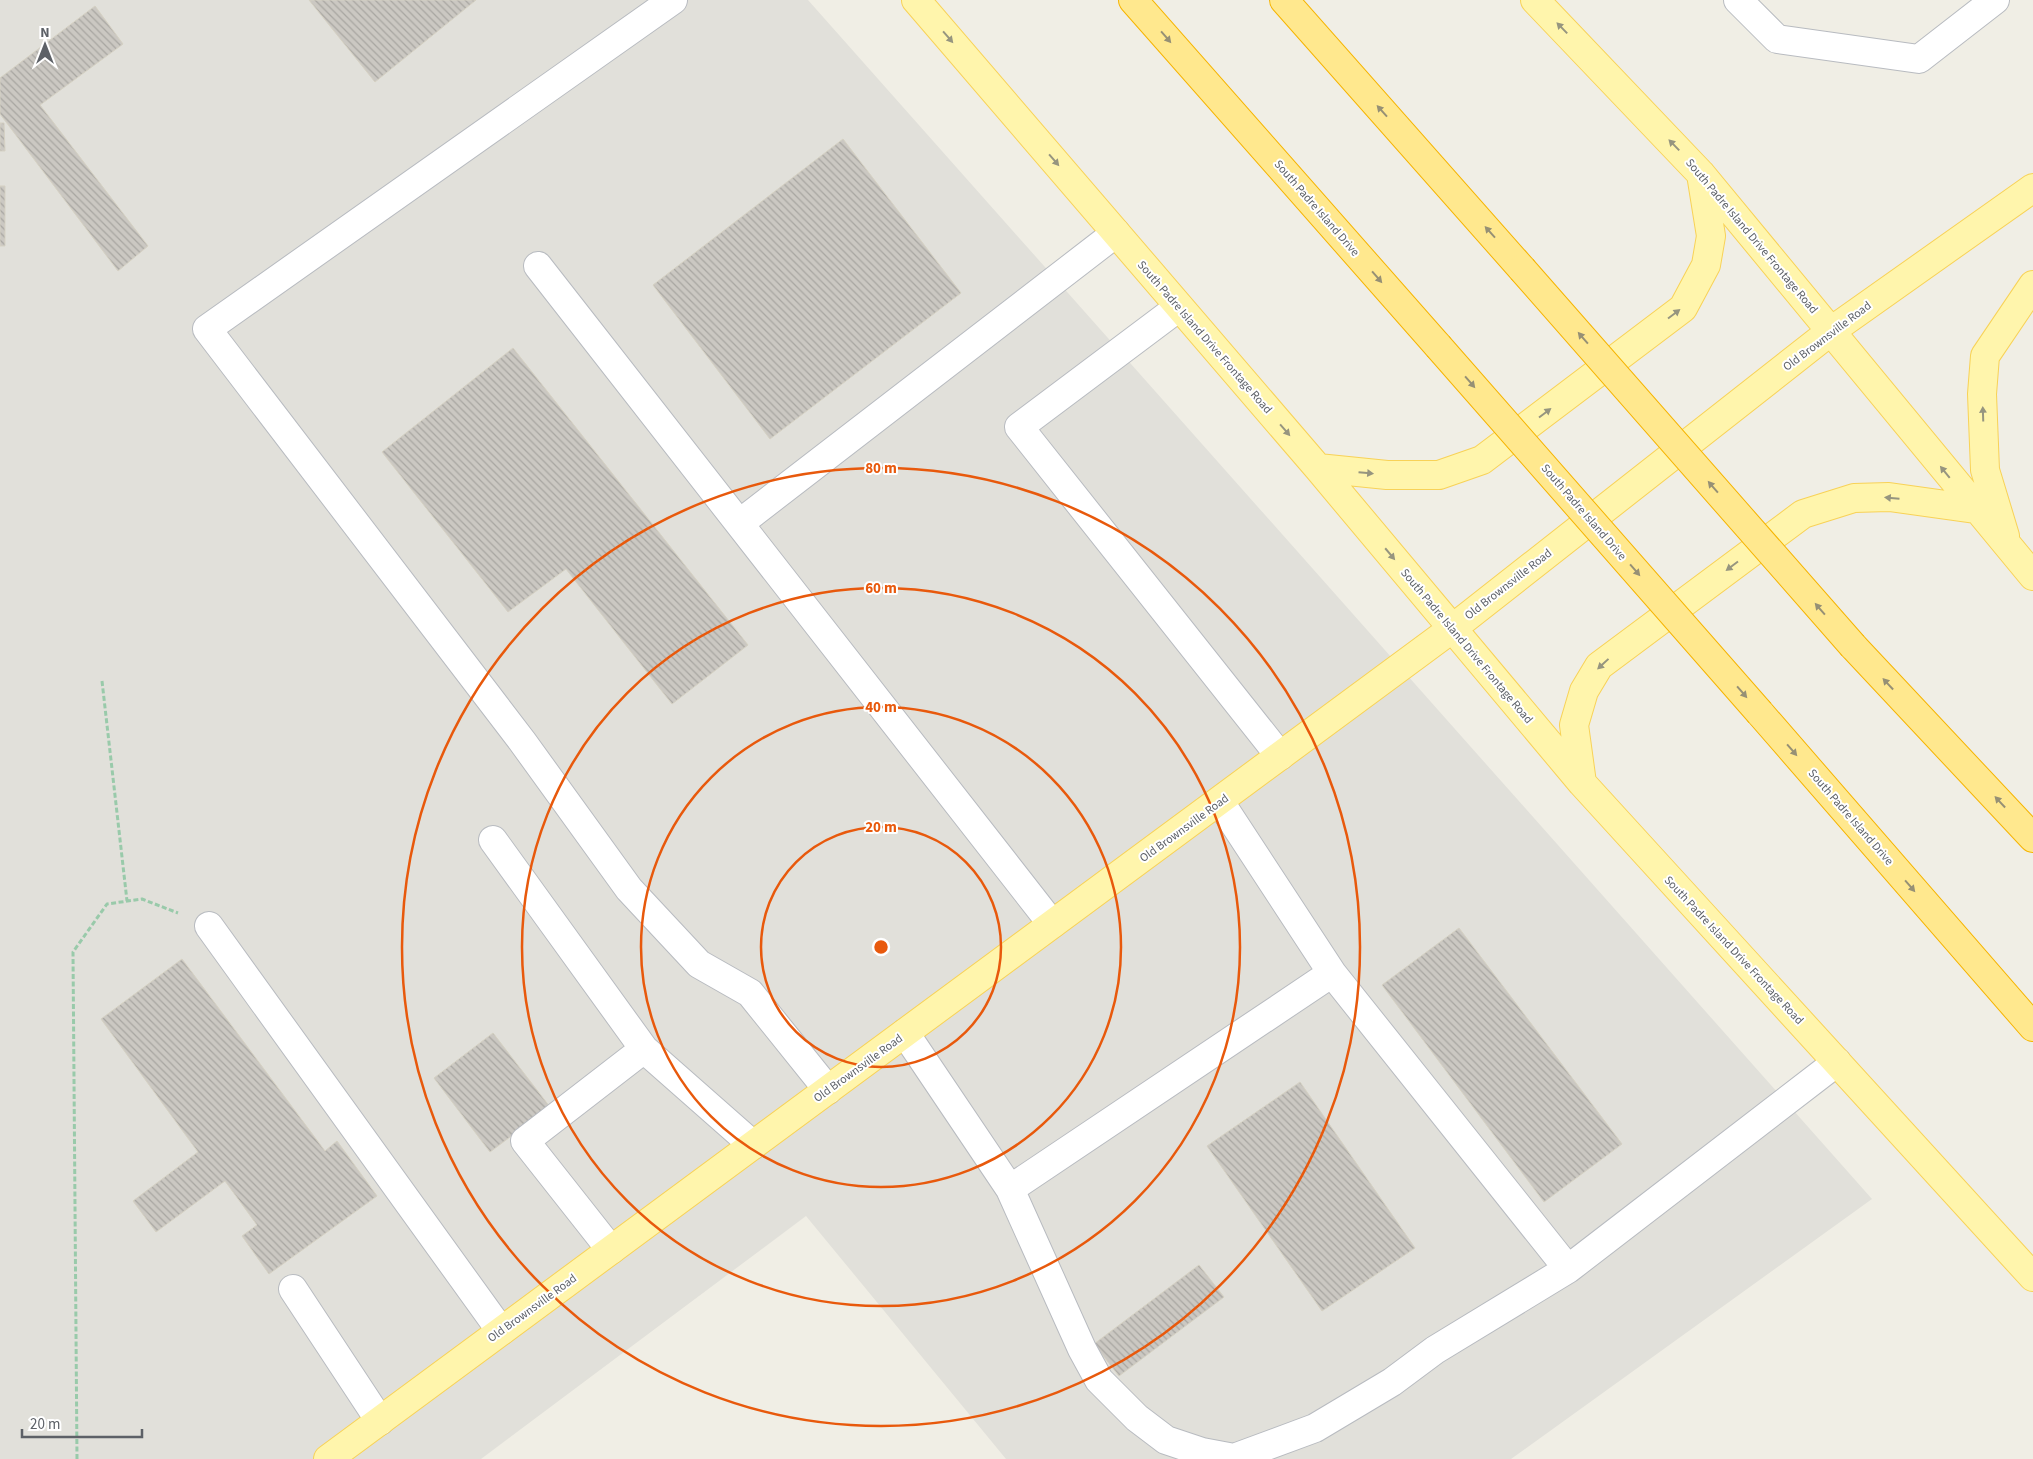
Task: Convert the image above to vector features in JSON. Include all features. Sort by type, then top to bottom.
[{"type":"highway","name":"South Padre Island Drive","points":[[1134,0],[2033,1026]]},
{"type":"highway","points":[[1284,0],[1852,646],[2033,838]]},
{"type":"highway","points":[[1995,984],[2033,1034]]},
{"type":"main road","name":"South Padre Island Drive Frontage Road","points":[[916,0],[1318,468],[1582,783],[2033,1278]]},
{"type":"main road","name":"South Padre Island Drive Frontage Road","points":[[1535,0],[1701,174],[1975,509],[2033,576]]},
{"type":"main road","points":[[1318,468],[1387,475],[1439,475],[1482,460],[1683,308],[1706,265],[1711,236],[1701,174]]},
{"type":"main road","name":"Old Brownsville Road","points":[[328,1459],[1220,802],[1453,628],[1831,331],[2033,188]]},
{"type":"main road","points":[[2008,547],[1985,470],[1982,394],[1985,356],[2033,285]]},
{"type":"main road","points":[[1582,783],[1574,725],[1584,691],[1599,666],[1803,514],[1854,498],[1889,497],[1975,509]]},
{"type":"lane","points":[[672,0],[207,329],[522,740],[629,888],[699,964],[750,993],[828,1090]]},
{"type":"lane","points":[[1738,0],[1777,39],[1919,59],[1995,0]]},
{"type":"lane","points":[[740,524],[1116,233]]},
{"type":"lane","points":[[538,266],[1052,924]]},
{"type":"lane","points":[[1179,307],[1019,427],[1280,756]]},
{"type":"lane","points":[[1220,802],[1332,973],[1568,1269]]},
{"type":"lane","points":[[493,840],[644,1048],[752,1145]]},
{"type":"lane","points":[[209,926],[501,1331]]},
{"type":"lane","points":[[1010,1188],[1332,973]]},
{"type":"lane","points":[[906,1033],[1010,1188],[1082,1349],[1099,1380],[1137,1418],[1166,1440],[1202,1452],[1234,1458],[1315,1428],[1392,1382],[1434,1350],[1568,1269],[1837,1062]]},
{"type":"lane","points":[[611,1250],[525,1141],[644,1048]]},
{"type":"lane","points":[[292,1289],[380,1421]]},
{"type":"path","points":[[102,681],[127,901]]},
{"type":"path","points":[[77,1459],[74,952],[107,904],[142,899],[209,926]]},
{"type":"shaded area","points":[[0,0],[808,0],[1872,1199],[1511,1459],[1006,1459],[806,1216],[481,1459],[0,1459]]},
{"type":"building","points":[[309,0],[476,0],[375,82]]},
{"type":"building","points":[[95,6],[123,44],[40,105],[148,246],[118,271],[0,114],[0,78]]},
{"type":"building","points":[[0,123],[4,123],[5,151],[0,151]]},
{"type":"building","points":[[843,139],[961,293],[770,439],[653,285]]},
{"type":"building","points":[[0,186],[5,186],[5,246],[0,246]]},
{"type":"building","points":[[513,348],[748,645],[672,704],[566,569],[508,612],[382,452]]},
{"type":"building","points":[[1459,928],[1622,1144],[1544,1202],[1382,985]]},
{"type":"building","points":[[182,959],[325,1151],[337,1141],[377,1196],[269,1274],[242,1236],[257,1225],[225,1181],[156,1232],[133,1201],[198,1152],[101,1019]]},
{"type":"building","points":[[493,1033],[550,1107],[490,1152],[434,1078]]},
{"type":"building","points":[[1300,1082],[1415,1248],[1322,1311],[1207,1146]]},
{"type":"building","points":[[1199,1265],[1224,1297],[1119,1376],[1094,1344]]}]
